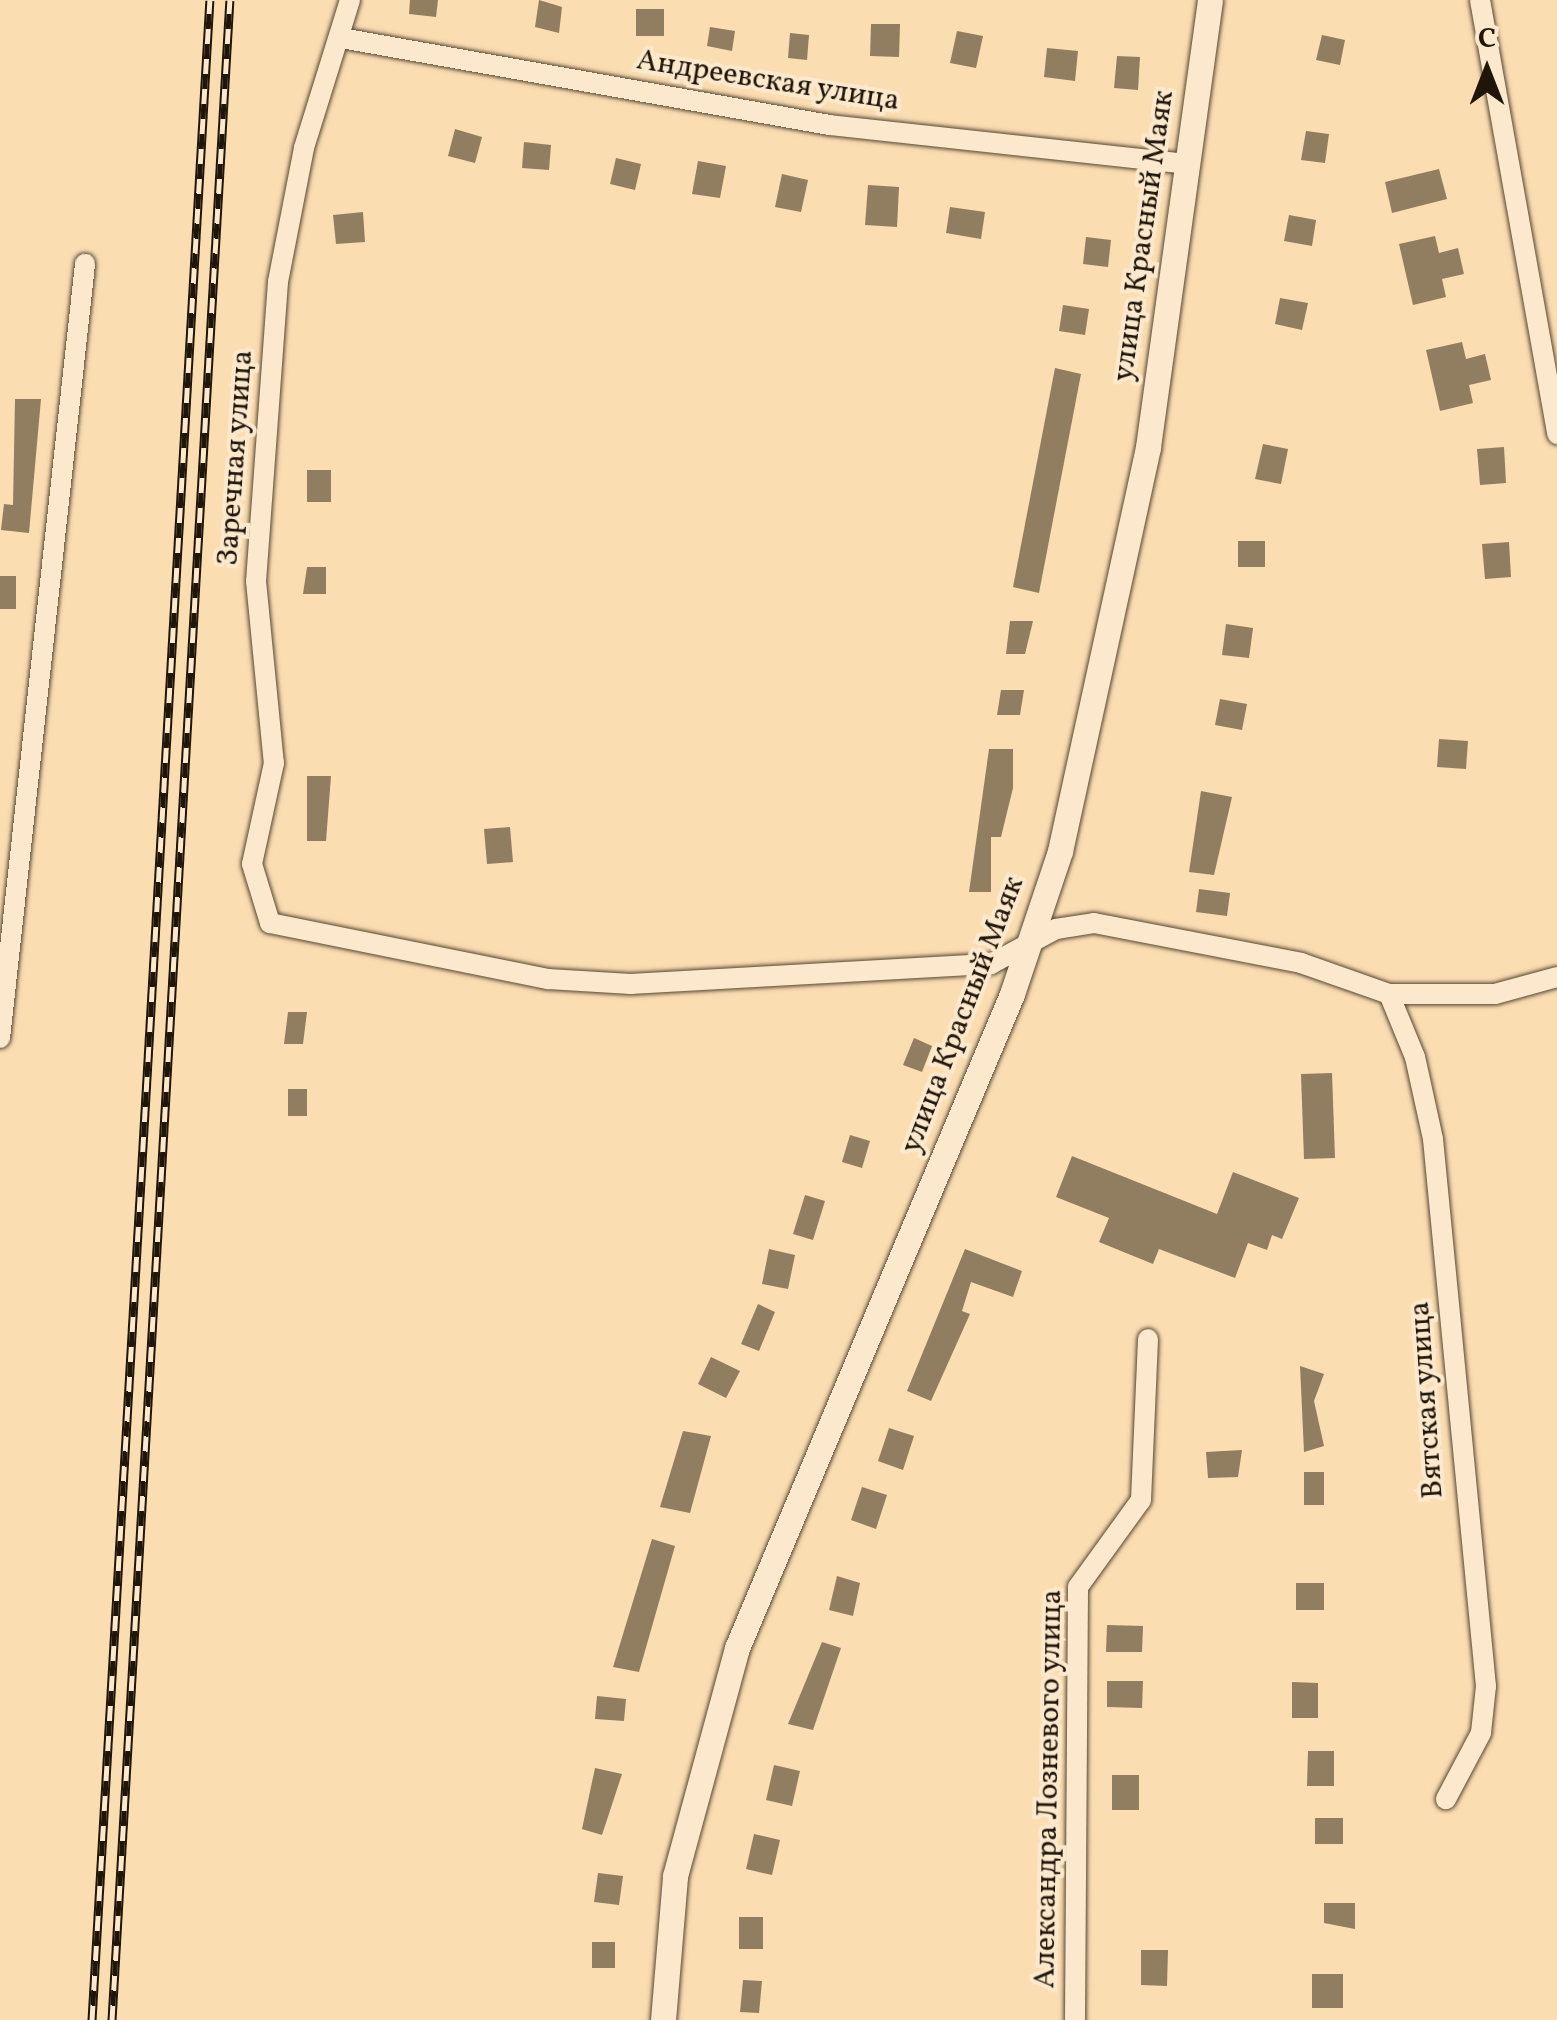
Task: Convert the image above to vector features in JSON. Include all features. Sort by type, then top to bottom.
[{"type":"street","name":"Заречная улица","points":[[350,0],[304,148],[278,282],[256,581],[274,762],[252,864],[270,924],[548,979],[631,984],[991,964],[1030,940]]},
{"type":"street","name":"улица Красный Маяк","points":[[664,2020],[675,1876],[737,1648],[1030,940],[1103,676],[1188,164],[1210,0]]},
{"type":"street","points":[[1480,0],[1557,434]]},
{"type":"street","name":"Андреевская улица","points":[[341,38],[829,125],[1188,164]]},
{"type":"street","points":[[0,1038],[85,264]]},
{"type":"street","points":[[1030,940],[1094,924],[1301,963],[1389,994],[1495,994],[1557,976]]},
{"type":"street","name":"Вятская улица","points":[[1389,994],[1416,1057],[1433,1139],[1486,1686],[1481,1733],[1446,1799]]},
{"type":"street","name":"Александра Лозневого улица","points":[[1075,2020],[1078,1587],[1140,1500],[1148,1340]]},
{"type":"building","points":[[410,0],[438,0],[436,17],[409,14]]},
{"type":"building","points":[[539,0],[562,7],[559,33],[535,27]]},
{"type":"building","points":[[636,9],[664,9],[664,36],[636,36]]},
{"type":"building","points":[[871,24],[900,24],[899,57],[870,56]]},
{"type":"building","points":[[710,27],[735,31],[732,51],[707,46]]},
{"type":"building","points":[[957,31],[983,36],[976,68],[950,63]]},
{"type":"building","points":[[790,33],[809,35],[807,60],[788,58]]},
{"type":"building","points":[[1322,35],[1345,40],[1340,65],[1316,60]]},
{"type":"building","points":[[1047,48],[1078,51],[1075,81],[1044,77]]},
{"type":"building","points":[[1117,56],[1140,57],[1138,90],[1114,88]]},
{"type":"building","points":[[455,129],[482,137],[475,163],[448,156]]},
{"type":"building","points":[[1306,131],[1329,134],[1325,163],[1301,160]]},
{"type":"building","points":[[524,142],[551,145],[549,170],[522,168]]},
{"type":"building","points":[[616,158],[641,164],[635,190],[610,184]]},
{"type":"building","points":[[698,161],[726,166],[720,198],[692,194]]},
{"type":"building","points":[[1439,169],[1447,199],[1392,213],[1385,182]]},
{"type":"building","points":[[782,174],[808,180],[801,212],[775,207]]},
{"type":"building","points":[[868,185],[899,187],[897,227],[865,225]]},
{"type":"building","points":[[950,207],[985,212],[981,239],[946,233]]},
{"type":"building","points":[[363,212],[365,242],[336,244],[333,215]]},
{"type":"building","points":[[1289,215],[1316,220],[1312,246],[1284,241]]},
{"type":"building","points":[[1435,236],[1439,253],[1458,248],[1464,274],[1442,279],[1446,297],[1413,305],[1399,244]]},
{"type":"building","points":[[1086,237],[1111,240],[1108,267],[1083,264]]},
{"type":"building","points":[[1280,298],[1308,303],[1302,330],[1275,324]]},
{"type":"building","points":[[1063,305],[1089,309],[1085,335],[1059,331]]},
{"type":"building","points":[[1462,342],[1466,359],[1485,354],[1491,380],[1469,385],[1473,403],[1440,411],[1426,350]]},
{"type":"building","points":[[1055,368],[1081,374],[1039,593],[1013,587]]},
{"type":"building","points":[[15,399],[41,399],[29,533],[1,530],[4,504],[13,505]]},
{"type":"building","points":[[1263,444],[1288,449],[1281,484],[1255,479]]},
{"type":"building","points":[[1504,447],[1506,483],[1480,485],[1477,449]]},
{"type":"building","points":[[307,470],[331,470],[331,502],[307,502]]},
{"type":"building","points":[[1238,541],[1265,541],[1265,567],[1238,567]]},
{"type":"building","points":[[1509,542],[1511,577],[1485,579],[1482,544]]},
{"type":"building","points":[[307,567],[326,567],[326,594],[303,594]]},
{"type":"building","points":[[0,576],[16,576],[16,609],[0,609]]},
{"type":"building","points":[[1010,621],[1033,621],[1025,654],[1006,654]]},
{"type":"building","points":[[1226,624],[1253,628],[1249,658],[1222,655]]},
{"type":"building","points":[[1001,690],[1024,690],[1020,715],[997,715]]},
{"type":"building","points":[[1220,699],[1247,704],[1242,730],[1215,725]]},
{"type":"building","points":[[1439,739],[1468,741],[1466,769],[1437,767]]},
{"type":"building","points":[[989,749],[1013,749],[1013,788],[1001,837],[991,837],[991,892],[969,892]]},
{"type":"building","points":[[307,776],[331,776],[326,841],[307,841]]},
{"type":"building","points":[[1201,791],[1232,797],[1214,875],[1189,872]]},
{"type":"building","points":[[510,827],[513,862],[487,864],[484,829]]},
{"type":"building","points":[[1199,889],[1230,893],[1227,916],[1196,912]]},
{"type":"building","points":[[288,1012],[307,1012],[303,1044],[284,1044]]},
{"type":"building","points":[[914,1038],[932,1046],[922,1072],[903,1065]]},
{"type":"building","points":[[1332,1073],[1335,1158],[1304,1159],[1301,1074]]},
{"type":"building","points":[[288,1089],[307,1089],[307,1116],[288,1116]]},
{"type":"building","points":[[850,1135],[870,1141],[862,1168],[842,1162]]},
{"type":"building","points":[[1072,1156],[1217,1214],[1233,1172],[1299,1198],[1282,1239],[1272,1235],[1267,1250],[1248,1243],[1235,1278],[1159,1249],[1153,1264],[1099,1242],[1109,1218],[1056,1197]]},
{"type":"building","points":[[805,1195],[825,1201],[813,1240],[793,1234]]},
{"type":"building","points":[[769,1249],[795,1255],[788,1289],[762,1284]]},
{"type":"building","points":[[965,1249],[1022,1271],[1013,1297],[971,1282],[962,1311],[970,1314],[931,1401],[907,1391]]},
{"type":"building","points":[[758,1304],[775,1312],[759,1351],[741,1344]]},
{"type":"building","points":[[711,1357],[740,1371],[726,1398],[698,1384]]},
{"type":"building","points":[[1300,1366],[1324,1374],[1314,1401],[1324,1446],[1304,1452]]},
{"type":"building","points":[[889,1428],[914,1436],[903,1470],[878,1461]]},
{"type":"building","points":[[683,1431],[711,1436],[690,1513],[660,1507]]},
{"type":"building","points":[[1242,1450],[1238,1477],[1208,1478],[1206,1452]]},
{"type":"building","points":[[1304,1472],[1324,1472],[1324,1505],[1304,1505]]},
{"type":"building","points":[[862,1487],[887,1495],[876,1529],[851,1520]]},
{"type":"building","points":[[652,1539],[675,1546],[639,1672],[613,1667]]},
{"type":"building","points":[[837,1576],[860,1583],[853,1616],[829,1610]]},
{"type":"building","points":[[1296,1583],[1324,1583],[1324,1610],[1296,1610]]},
{"type":"building","points":[[1107,1625],[1143,1626],[1142,1652],[1106,1652]]},
{"type":"building","points":[[822,1642],[841,1648],[813,1730],[788,1724]]},
{"type":"building","points":[[1107,1681],[1143,1681],[1142,1708],[1107,1707]]},
{"type":"building","points":[[1292,1682],[1318,1683],[1318,1718],[1292,1718]]},
{"type":"building","points":[[597,1696],[626,1699],[624,1721],[595,1719]]},
{"type":"building","points":[[1308,1751],[1334,1751],[1334,1786],[1307,1786]]},
{"type":"building","points":[[774,1765],[800,1771],[792,1806],[766,1800]]},
{"type":"building","points":[[595,1768],[622,1774],[602,1835],[582,1829]]},
{"type":"building","points":[[1112,1775],[1139,1775],[1139,1810],[1112,1810]]},
{"type":"building","points":[[1315,1818],[1343,1818],[1343,1844],[1315,1844]]},
{"type":"building","points":[[754,1834],[780,1840],[772,1875],[746,1869]]},
{"type":"building","points":[[598,1873],[623,1876],[619,1905],[594,1902]]},
{"type":"building","points":[[1324,1903],[1355,1903],[1355,1929],[1324,1923]]},
{"type":"building","points":[[739,1917],[763,1917],[763,1949],[739,1949]]},
{"type":"building","points":[[592,1942],[615,1942],[615,1968],[592,1968]]},
{"type":"building","points":[[1141,1950],[1168,1950],[1167,1986],[1141,1985]]},
{"type":"building","points":[[1312,1974],[1343,1974],[1343,2008],[1312,2008]]},
{"type":"building","points":[[743,1980],[762,1981],[759,2013],[740,2012]]},
{"type":"railway","points":[[92,2020],[210,0]]},
{"type":"railway","points":[[112,2020],[230,0]]}]
